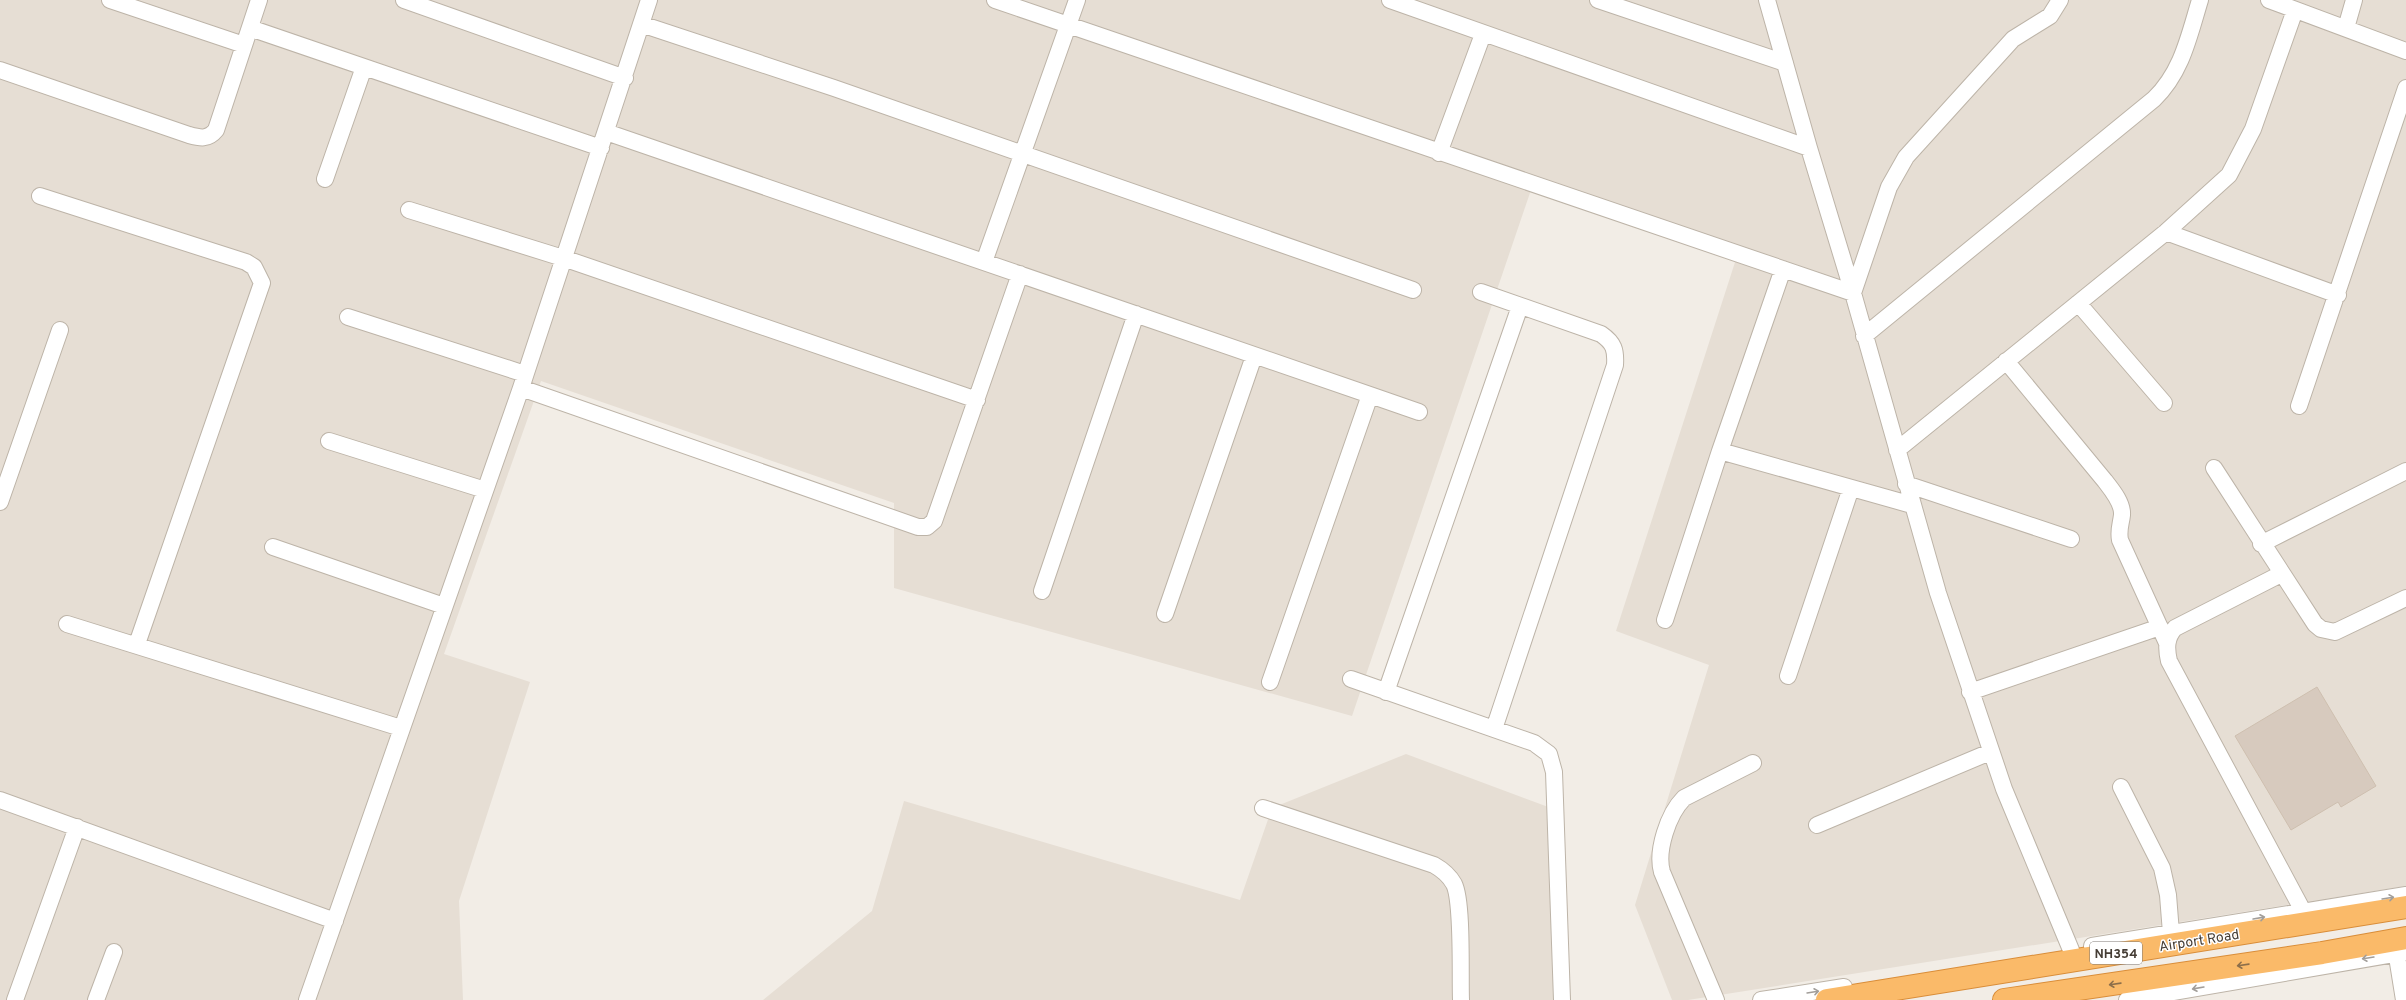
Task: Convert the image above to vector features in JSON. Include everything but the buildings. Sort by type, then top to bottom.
[{"type":"highway","name":"Airport Road","points":[[1827,1000],[2306,917],[2406,907]]},
{"type":"highway","points":[[2306,917],[2325,959]]},
{"type":"highway","name":"NH354","points":[[2004,1000],[2325,959],[2401,946]]},
{"type":"street","points":[[110,0],[244,45]]},
{"type":"street","points":[[0,70],[189,135],[206,138],[216,130],[260,0]]},
{"type":"street","points":[[404,0],[624,78]]},
{"type":"street","points":[[307,1000],[523,381],[650,0]]},
{"type":"street","points":[[995,0],[1439,153],[1853,292]]},
{"type":"street","points":[[984,262],[1077,0]]},
{"type":"street","points":[[1390,0],[1809,148]]},
{"type":"street","points":[[1598,0],[1785,64]]},
{"type":"street","points":[[1767,0],[1809,148],[1853,292],[1912,505],[1970,692],[1990,752],[2024,839],[2071,950]]},
{"type":"street","points":[[1853,292],[1889,187],[1906,157],[2013,40],[2050,16],[2060,0]]},
{"type":"street","points":[[1864,336],[2165,89],[2179,65],[2200,0]]},
{"type":"street","points":[[2269,0],[2406,51]]},
{"type":"street","points":[[2346,28],[2354,0]]},
{"type":"street","points":[[1897,450],[2166,232],[2218,186],[2237,162],[2253,129],[2295,10]]},
{"type":"street","points":[[641,24],[1022,153],[1413,290]]},
{"type":"street","points":[[250,28],[601,148]]},
{"type":"street","points":[[1439,153],[1483,34]]},
{"type":"street","points":[[325,180],[364,66]]},
{"type":"street","points":[[2299,406],[2338,295],[2406,88]]},
{"type":"street","points":[[606,132],[1419,412]]},
{"type":"street","points":[[40,196],[246,262],[254,267],[262,284],[137,644]]},
{"type":"street","points":[[408,210],[563,258],[976,400]]},
{"type":"street","points":[[2166,232],[2338,295]]},
{"type":"street","points":[[1665,620],[1720,451],[1783,269]]},
{"type":"street","points":[[348,317],[923,528],[931,526],[934,521],[1020,274]]},
{"type":"street","points":[[1481,292],[1601,334],[1611,341],[1616,352],[1616,365],[1494,729]]},
{"type":"street","points":[[2078,303],[2164,404]]},
{"type":"street","points":[[1386,692],[1520,306]]},
{"type":"street","points":[[1042,591],[1136,314]]},
{"type":"street","points":[[0,502],[60,330]]},
{"type":"street","points":[[1165,614],[1254,356]]},
{"type":"street","points":[[2006,361],[2105,481],[2118,500],[2122,511],[2119,528],[2120,540],[2167,642],[2169,661],[2306,917]]},
{"type":"street","points":[[1270,682],[1370,395]]},
{"type":"street","points":[[329,441],[485,490]]},
{"type":"street","points":[[1720,451],[1912,505]]},
{"type":"street","points":[[2214,468],[2261,544],[2315,624],[2328,631],[2335,632],[2406,598]]},
{"type":"street","points":[[2261,544],[2406,471]]},
{"type":"street","points":[[1906,484],[2071,539]]},
{"type":"street","points":[[1788,676],[1851,488]]},
{"type":"street","points":[[273,547],[444,606]]},
{"type":"street","points":[[2167,642],[2170,634],[2175,628],[2281,574]]},
{"type":"street","points":[[67,624],[137,644],[401,728]]},
{"type":"street","points":[[1970,692],[2160,626]]},
{"type":"street","points":[[1351,679],[1542,747],[1553,763],[1562,1000]]},
{"type":"street","points":[[1817,825],[1990,752]]},
{"type":"street","points":[[1716,1000],[1662,872],[1659,856],[1674,814],[1684,798],[1754,763]]},
{"type":"street","points":[[2121,787],[2162,868],[2168,895],[2170,933]]},
{"type":"street","points":[[0,800],[334,921]]},
{"type":"street","points":[[1263,808],[1434,865],[1445,871],[1454,884],[1458,901],[1461,1000]]},
{"type":"street","points":[[15,1000],[77,827]]},
{"type":"street","points":[[1761,1000],[2170,933],[2306,917],[2406,895]]},
{"type":"street","points":[[2401,946],[2404,1000]]},
{"type":"street","points":[[96,1000],[114,952]]},
{"type":"street","points":[[2127,1000],[2325,959]]},
{"type":"shaded area","points":[[0,0],[2406,0],[2406,886],[1688,1000],[1672,1000],[1635,905],[1709,665],[1616,631],[1737,256],[1533,184],[1352,716],[894,588],[894,503],[541,381],[444,654],[530,682],[459,901],[463,1000],[0,1000]]},
{"type":"shaded area","points":[[1406,754],[1559,811],[1562,1000],[763,1000],[872,911],[904,801],[1240,900],[1272,808]]}]
